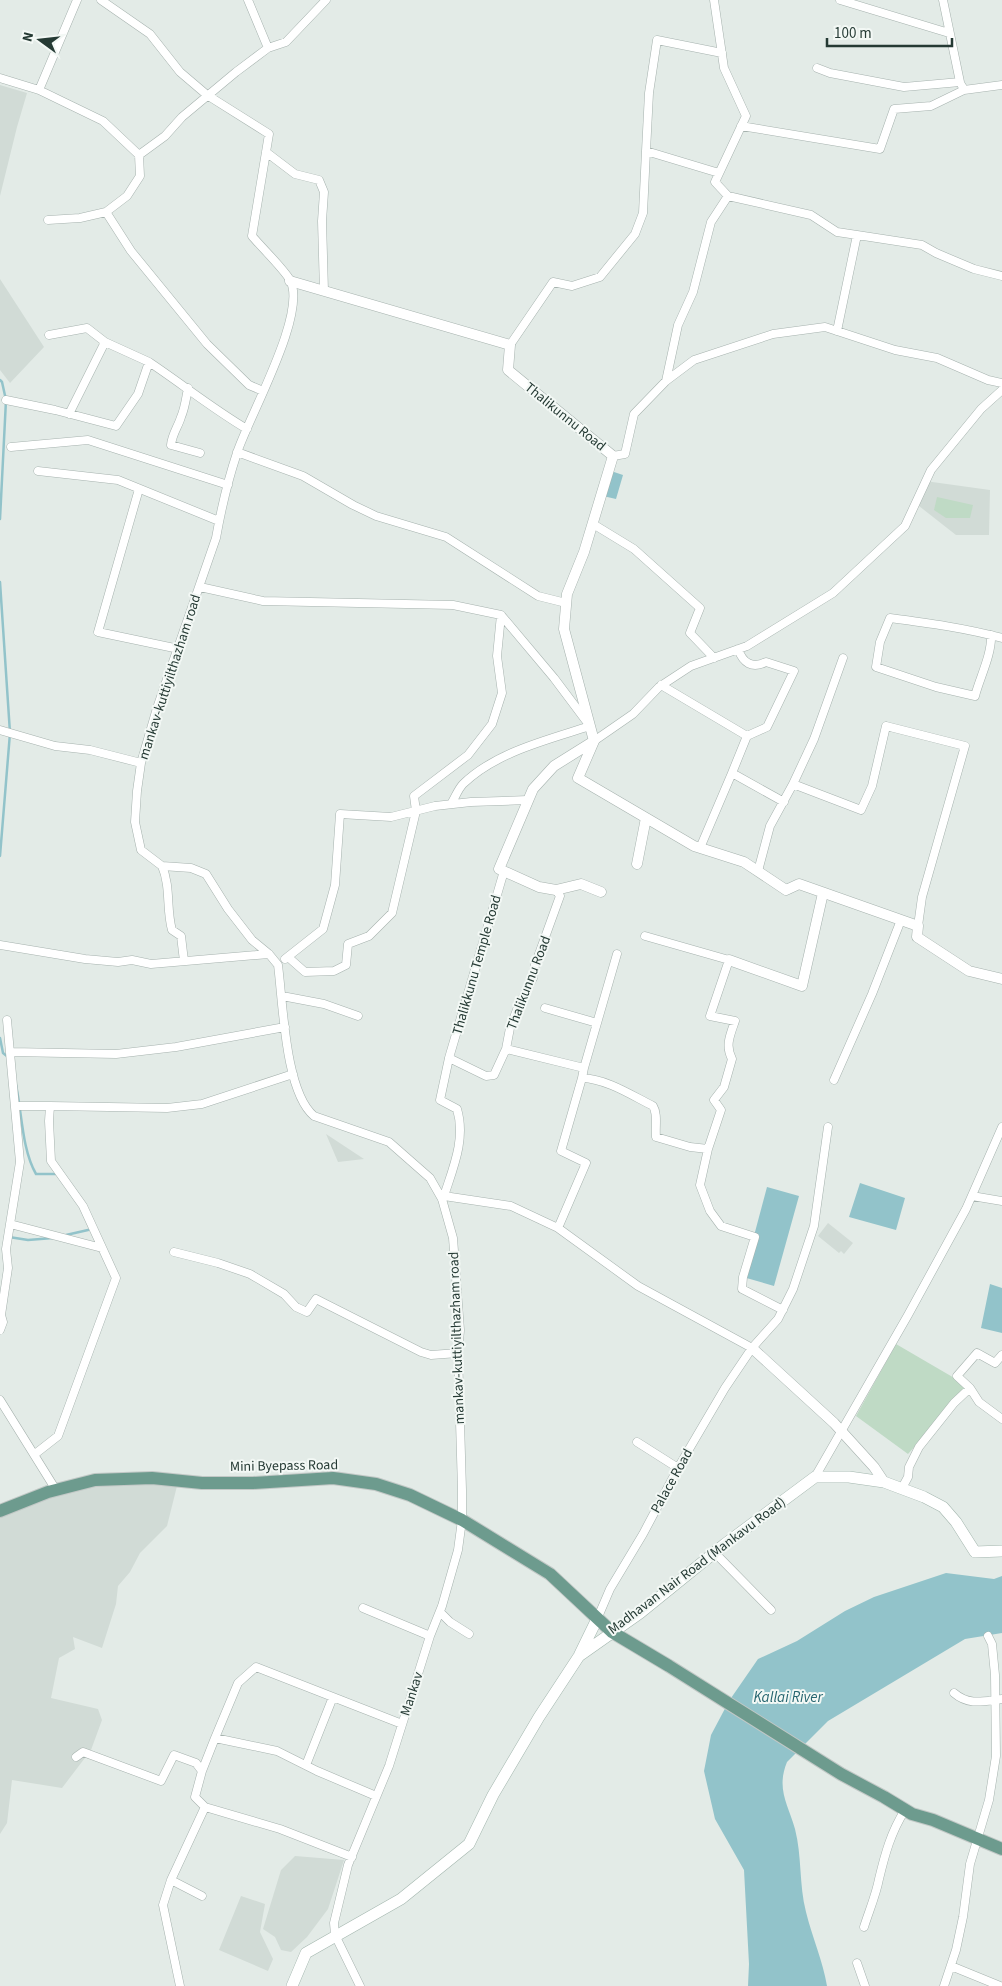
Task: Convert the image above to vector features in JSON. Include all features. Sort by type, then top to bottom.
[{"type":"main road","points":[[816,1477],[849,1477],[884,1482],[902,1488],[943,1507],[956,1522],[975,1552],[1002,1551]]},
{"type":"main road","name":"Madhavan Nair Road (Mankavu Road)","points":[[579,1656],[640,1613],[714,1552],[816,1477]]},
{"type":"main road","name":"Mini Byepass Road","points":[[0,1512],[56,1490],[95,1480],[152,1478],[202,1483],[253,1483],[333,1478],[376,1484],[410,1496],[462,1520],[550,1574],[612,1632],[815,1759],[905,1810]]},
{"type":"main road","name":"Madhavan Nair Road (Mankavu Road)","points":[[292,1986],[306,1953],[401,1899],[469,1844],[493,1795],[530,1732],[579,1656],[598,1617]]},
{"type":"main road","points":[[905,1810],[934,1820],[1002,1849]]},
{"type":"street","points":[[39,90],[77,0]]},
{"type":"street","points":[[101,0],[150,34],[180,72],[207,95],[269,134],[252,236],[290,281],[510,345],[553,282],[572,286],[600,277],[635,234],[643,213],[649,93],[657,40],[722,53]]},
{"type":"street","points":[[248,0],[268,48]]},
{"type":"street","points":[[139,155],[164,136],[207,95],[268,48],[286,42],[326,0]]},
{"type":"street","points":[[714,0],[724,68],[746,116],[715,182],[728,196],[811,215],[836,232],[922,244],[936,253],[974,269],[1002,276]]},
{"type":"street","points":[[840,0],[948,32]]},
{"type":"street","points":[[943,0],[948,32],[962,86]]},
{"type":"street","points":[[817,68],[830,73],[904,87],[1002,85]]},
{"type":"street","points":[[0,78],[39,90],[103,121],[139,155],[140,176],[127,196],[106,212],[80,218],[48,220]]},
{"type":"street","points":[[741,126],[880,149],[894,109],[932,106],[962,86]]},
{"type":"street","points":[[646,150],[719,173]]},
{"type":"street","points":[[266,152],[296,174],[319,180],[324,192],[322,221],[324,290]]},
{"type":"street","points":[[666,381],[678,325],[693,292],[711,222],[728,196]]},
{"type":"street","points":[[106,212],[131,251],[207,344],[249,385],[263,391]]},
{"type":"street","points":[[836,331],[857,235]]},
{"type":"street","name":"mankav-kuttiyilthazham road","points":[[162,866],[140,850],[135,822],[141,762],[157,708],[216,538],[237,452],[289,328],[293,301],[290,281]]},
{"type":"street","points":[[613,456],[625,454],[634,414],[666,381],[694,360],[773,334],[825,327],[895,350],[937,358],[988,380],[1002,383]]},
{"type":"street","points":[[49,335],[87,328],[105,342],[149,362],[188,388],[205,403],[247,430]]},
{"type":"street","points":[[69,414],[105,342]]},
{"type":"street","name":"Thalikunnu Road","points":[[510,345],[508,370],[613,456],[584,552],[567,594],[564,629],[594,741]]},
{"type":"street","points":[[6,400],[116,426],[138,394],[149,362]]},
{"type":"street","points":[[188,388],[181,420],[172,436],[171,445],[200,453]]},
{"type":"street","points":[[601,892],[581,884],[556,890],[539,887],[499,869],[533,789],[554,766],[632,714],[662,685],[691,666],[747,646],[833,593],[904,526],[931,470],[951,443],[981,409],[1002,390]]},
{"type":"street","points":[[11,447],[88,440],[228,485]]},
{"type":"street","points":[[237,452],[303,476],[376,516],[446,537],[538,596],[566,603]]},
{"type":"street","points":[[38,471],[118,480],[219,521]]},
{"type":"street","points":[[139,489],[98,632],[179,649]]},
{"type":"street","points":[[593,524],[634,549],[700,608],[690,633],[714,658]]},
{"type":"street","points":[[200,587],[263,601],[453,605],[501,615],[554,678],[590,726],[517,751],[490,764],[462,785],[451,804]]},
{"type":"street","points":[[288,957],[305,972],[334,971],[346,965],[348,944],[369,936],[392,913],[416,811],[414,796],[468,755],[492,724],[502,692],[497,656],[501,615]]},
{"type":"street","points":[[991,635],[990,649],[975,696],[936,687],[876,667],[880,642],[890,618],[964,628],[991,635],[1002,638]]},
{"type":"street","points":[[700,848],[747,736],[766,727],[794,671],[766,662],[758,666],[750,664],[741,658],[738,649]]},
{"type":"street","points":[[758,871],[770,826],[784,802],[814,739],[843,658]]},
{"type":"street","points":[[662,685],[747,736]]},
{"type":"street","points":[[793,784],[861,810],[872,786],[886,726],[964,746],[922,897],[917,937],[969,971],[1002,979]]},
{"type":"street","points":[[0,730],[55,746],[90,750],[141,762]]},
{"type":"street","points":[[594,741],[578,778],[646,818],[700,848],[744,862],[786,890],[799,884],[918,926]]},
{"type":"street","points":[[732,773],[784,802]]},
{"type":"street","points":[[184,961],[181,936],[172,930],[167,878],[162,866],[190,868],[206,874],[252,940],[269,954],[278,965],[323,929],[335,885],[340,814],[391,817],[451,804],[528,800]]},
{"type":"street","points":[[637,864],[646,818]]},
{"type":"street","name":"Thalikkunu Temple Road","points":[[449,1058],[504,871]]},
{"type":"street","name":"Thalikunnu Road","points":[[449,1058],[486,1076],[494,1075],[506,1049],[510,1028],[518,1007],[533,978],[535,965],[560,896],[556,890]]},
{"type":"street","points":[[645,936],[729,960],[802,986],[822,893]]},
{"type":"street","points":[[834,1080],[901,920]]},
{"type":"street","points":[[0,945],[101,960],[118,962],[132,960],[151,964],[269,954]]},
{"type":"street","points":[[558,1228],[586,1163],[561,1151],[617,954]]},
{"type":"street","points":[[729,960],[710,1016],[735,1021],[727,1050],[732,1060],[724,1086],[714,1100],[721,1110],[708,1149],[700,1185],[710,1211],[720,1226],[755,1237],[743,1277],[742,1289],[783,1310]]},
{"type":"street","name":"mankav-kuttiyilthazham road","points":[[278,965],[290,1068],[307,1111],[314,1116],[389,1142],[430,1178],[443,1197],[453,1238],[460,1330],[458,1353],[462,1520]]},
{"type":"street","points":[[282,996],[324,1004],[358,1016]]},
{"type":"street","points":[[545,1008],[597,1022]]},
{"type":"street","points":[[0,1330],[3,1322],[1,1315],[8,1268],[6,1249],[20,1162],[7,1020]]},
{"type":"street","points":[[11,1052],[116,1054],[176,1047],[284,1027]]},
{"type":"street","name":"Thalikunnu Road","points":[[506,1049],[584,1068]]},
{"type":"street","points":[[449,1058],[440,1100],[458,1109],[461,1133],[458,1153],[443,1197],[511,1206],[558,1228],[638,1286],[752,1348],[834,1422],[874,1467],[884,1482]]},
{"type":"street","points":[[15,1106],[167,1108],[202,1104],[293,1074]]},
{"type":"street","points":[[582,1078],[591,1078],[620,1089],[653,1106],[656,1111],[654,1125],[656,1137],[690,1148],[708,1149]]},
{"type":"street","points":[[35,1454],[58,1436],[116,1278],[83,1206],[51,1161],[50,1106]]},
{"type":"street","name":"Palace Road","points":[[598,1617],[610,1589],[725,1388],[752,1348],[778,1319],[783,1310],[814,1226],[828,1127]]},
{"type":"street","points":[[816,1477],[908,1315],[972,1196],[1002,1128]]},
{"type":"street","points":[[972,1196],[1002,1201]]},
{"type":"street","points":[[10,1224],[102,1248]]},
{"type":"street","points":[[174,1252],[218,1263],[250,1274],[284,1294],[296,1307],[306,1312],[316,1299],[421,1352],[431,1355],[458,1353]]},
{"type":"street","points":[[1002,1355],[995,1363],[976,1353],[956,1376],[970,1388],[980,1402],[1002,1419]]},
{"type":"street","points":[[902,1488],[908,1477],[909,1467],[919,1447],[954,1403],[970,1388]]},
{"type":"street","points":[[0,1400],[56,1490]]},
{"type":"street","points":[[637,1442],[678,1468]]},
{"type":"street","name":"Mankav","points":[[335,1935],[334,1922],[348,1865],[389,1766],[430,1636],[440,1612],[458,1550],[462,1520]]},
{"type":"street","points":[[714,1552],[771,1610]]},
{"type":"street","points":[[363,1608],[430,1636]]},
{"type":"street","points":[[440,1612],[450,1622],[469,1634]]},
{"type":"street","points":[[944,1986],[963,1917],[970,1864],[979,1839],[989,1800],[996,1756],[998,1699],[992,1644],[988,1636]]},
{"type":"street","points":[[352,1857],[280,1829],[205,1807],[195,1797],[202,1771],[238,1683],[256,1667],[402,1724]]},
{"type":"street","points":[[954,1693],[963,1700],[975,1702],[998,1699]]},
{"type":"street","points":[[306,1766],[333,1697]]},
{"type":"street","points":[[215,1738],[276,1751],[376,1796]]},
{"type":"street","points":[[76,1757],[83,1752],[161,1782],[174,1756],[196,1763],[202,1771]]},
{"type":"street","points":[[180,1986],[163,1905],[171,1880],[205,1807]]},
{"type":"street","points":[[864,1927],[894,1827],[905,1810]]},
{"type":"street","points":[[171,1880],[202,1896]]},
{"type":"street","points":[[335,1935],[360,1986]]},
{"type":"street","points":[[857,1963],[865,1986]]},
{"type":"street","points":[[951,1966],[1000,1986]]},
{"type":"shaded area","points":[[0,85],[27,93],[0,196]]},
{"type":"shaded area","points":[[0,279],[44,347],[10,383],[0,370]]},
{"type":"shaded area","points":[[925,481],[990,490],[989,535],[956,535],[919,506]]},
{"type":"shaded area","points":[[326,1134],[364,1159],[338,1162]]},
{"type":"shaded area","points":[[828,1223],[853,1243],[844,1254],[841,1251],[839,1253],[818,1236]]},
{"type":"shaded area","points":[[116,1483],[177,1486],[167,1526],[140,1553],[130,1572],[118,1586],[116,1604],[102,1648],[73,1637],[75,1649],[59,1658],[51,1698],[98,1709],[102,1720],[91,1750],[62,1788],[12,1780],[7,1823],[0,1834],[0,1518],[50,1495]]},
{"type":"shaded area","points":[[295,1856],[344,1860],[328,1909],[307,1937],[291,1952],[281,1950],[275,1937],[263,1929],[281,1870]]},
{"type":"shaded area","points":[[241,1896],[265,1904],[260,1932],[273,1959],[268,1971],[219,1950]]},
{"type":"green space","points":[[937,497],[973,505],[970,518],[946,518],[934,510]]},
{"type":"green space","points":[[896,1344],[968,1386],[908,1454],[856,1416]]},
{"type":"water","points":[[611,471],[623,475],[616,499],[603,496]]},
{"type":"water","points":[[860,1183],[905,1198],[896,1230],[849,1217]]},
{"type":"water","points":[[767,1187],[799,1196],[774,1286],[743,1277]]},
{"type":"water","points":[[990,1284],[1002,1288],[1002,1333],[981,1328]]},
{"type":"water","name":"Kallai River","points":[[946,1573],[994,1579],[1002,1576],[1002,1633],[965,1639],[828,1721],[787,1762],[783,1780],[784,1796],[797,1839],[806,1912],[827,1986],[748,1986],[749,1964],[744,1870],[715,1819],[704,1771],[711,1735],[729,1701],[758,1659],[797,1641],[845,1611],[874,1597]]},
{"type":"waterway","points":[[0,380],[6,400],[0,519]]},
{"type":"waterway","points":[[0,582],[10,733],[0,856]]},
{"type":"waterway","points":[[0,1038],[3,1053],[8,1057]]},
{"type":"waterway","points":[[16,1085],[25,1143],[31,1164],[36,1174],[58,1174]]},
{"type":"waterway","points":[[66,1235],[88,1230]]},
{"type":"waterway","points":[[9,1237],[28,1240],[53,1238]]}]
